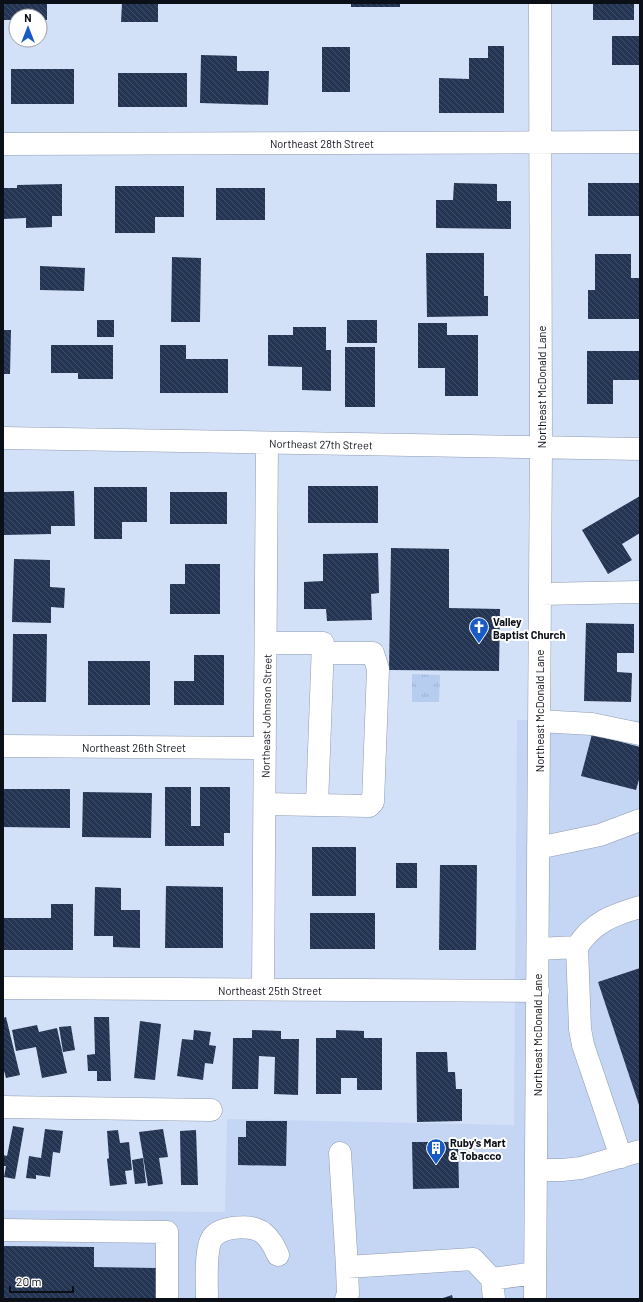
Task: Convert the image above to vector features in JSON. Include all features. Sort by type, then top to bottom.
[{"type":"street","name":"Northeast McDonald Lane","points":[[534,1299],[538,991],[541,447],[540,3]]},
{"type":"street","name":"Northeast 28th Street","points":[[3,144],[640,142]]},
{"type":"street","name":"Northeast 27th Street","points":[[3,438],[640,449]]},
{"type":"street","name":"Northeast Johnson Street","points":[[263,990],[267,643],[267,443]]},
{"type":"street","points":[[540,594],[640,592]]},
{"type":"street","points":[[265,804],[369,806],[373,802],[378,669],[373,653],[267,643]]},
{"type":"street","points":[[317,805],[323,648]]},
{"type":"street","points":[[539,721],[592,724],[640,734]]},
{"type":"street","name":"Northeast 26th Street","points":[[3,746],[265,748]]},
{"type":"street","points":[[538,848],[600,835],[640,820]]},
{"type":"street","points":[[536,1170],[581,1168],[630,1154],[583,1045],[580,1029],[578,947],[584,936],[599,923],[620,913],[640,907]]},
{"type":"street","points":[[538,949],[578,947]]},
{"type":"street","name":"Northeast 25th Street","points":[[3,988],[538,991]]},
{"type":"street","points":[[3,1107],[211,1110]]},
{"type":"street","points":[[340,1153],[347,1267],[348,1294],[346,1299]]},
{"type":"street","points":[[207,1299],[207,1256],[211,1240],[220,1233],[233,1227],[261,1231],[271,1241],[278,1255]]},
{"type":"street","points":[[3,1230],[167,1232],[167,1299]]},
{"type":"street","points":[[347,1267],[473,1259],[493,1289],[535,1273]]},
{"type":"shaded area","points":[[517,720],[640,720],[640,1299],[3,1299],[3,1210],[225,1212],[227,1119],[514,1125]]},
{"type":"green space","points":[[412,674],[440,675],[439,702],[412,702]]},
{"type":"building","points":[[3,3],[47,3],[47,8],[8,8],[8,20],[3,20]]},
{"type":"building","points":[[122,3],[158,3],[158,22],[121,22]]},
{"type":"building","points":[[351,3],[400,3],[400,7],[351,7]]},
{"type":"building","points":[[593,3],[634,3],[634,20],[593,20]]},
{"type":"building","points":[[612,36],[640,36],[640,65],[612,65]]},
{"type":"building","points":[[488,46],[504,46],[504,113],[439,113],[439,78],[469,79],[469,58],[488,58]]},
{"type":"building","points":[[322,47],[350,47],[350,92],[322,92]]},
{"type":"building","points":[[201,55],[237,56],[237,71],[269,71],[268,105],[200,103]]},
{"type":"building","points":[[11,69],[74,69],[74,104],[11,104]]},
{"type":"building","points":[[118,73],[187,73],[187,107],[118,107]]},
{"type":"building","points":[[454,183],[497,184],[497,201],[511,201],[511,229],[436,228],[436,200],[453,200]]},
{"type":"building","points":[[588,183],[640,183],[640,216],[588,216]]},
{"type":"building","points":[[62,184],[62,216],[52,216],[52,227],[26,228],[26,218],[3,219],[3,188],[17,188],[17,185]]},
{"type":"building","points":[[115,186],[184,186],[184,217],[155,217],[155,233],[115,233]]},
{"type":"building","points":[[216,188],[265,188],[265,220],[216,220]]},
{"type":"building","points":[[426,253],[484,253],[484,296],[488,296],[488,316],[427,317]]},
{"type":"building","points":[[595,254],[631,254],[631,278],[640,278],[640,319],[588,319],[588,290],[595,290]]},
{"type":"building","points":[[172,257],[201,258],[200,322],[171,322]]},
{"type":"building","points":[[40,266],[85,268],[84,291],[40,290]]},
{"type":"building","points":[[97,320],[114,320],[114,337],[97,337]]},
{"type":"building","points":[[347,320],[377,320],[377,343],[347,343]]},
{"type":"building","points":[[418,323],[447,323],[447,335],[478,335],[478,396],[445,396],[445,368],[418,368]]},
{"type":"building","points":[[293,327],[326,327],[326,350],[331,350],[331,391],[302,390],[302,367],[268,366],[268,335],[293,335]]},
{"type":"building","points":[[3,330],[11,330],[10,374],[3,374]]},
{"type":"building","points":[[51,345],[113,345],[113,379],[78,379],[78,373],[51,373]]},
{"type":"building","points":[[160,345],[186,345],[186,359],[228,359],[228,393],[160,393]]},
{"type":"building","points":[[345,347],[375,347],[375,407],[345,407]]},
{"type":"building","points":[[587,351],[640,351],[640,380],[613,380],[613,404],[587,404]]},
{"type":"building","points":[[308,486],[378,486],[378,523],[308,523]]},
{"type":"building","points":[[94,487],[147,487],[147,522],[122,522],[122,539],[94,539]]},
{"type":"building","points":[[74,491],[75,526],[51,526],[51,534],[4,535],[3,492]]},
{"type":"building","points":[[170,492],[227,492],[227,524],[170,524]]},
{"type":"building","points":[[640,496],[640,533],[622,544],[632,560],[608,574],[582,530]]},
{"type":"building","points":[[391,548],[449,549],[449,608],[500,609],[499,671],[389,670]]},
{"type":"building","points":[[378,553],[379,593],[371,594],[372,620],[327,621],[326,609],[304,609],[304,582],[323,581],[323,554]]},
{"type":"building","points":[[14,559],[50,560],[50,587],[65,588],[64,608],[51,607],[51,623],[12,622]]},
{"type":"building","points":[[185,564],[220,564],[220,614],[170,614],[170,584],[185,584]]},
{"type":"building","points":[[586,623],[634,624],[634,653],[617,653],[617,672],[632,673],[631,702],[584,701]]},
{"type":"building","points":[[13,634],[47,634],[46,702],[12,702]]},
{"type":"building","points":[[194,655],[224,655],[224,705],[174,705],[174,681],[194,681]]},
{"type":"building","points":[[88,661],[150,661],[150,705],[88,705]]},
{"type":"building","points":[[592,734],[640,747],[640,776],[636,790],[581,776]]},
{"type":"building","points":[[165,787],[191,787],[191,826],[200,826],[200,787],[230,787],[230,833],[224,833],[224,846],[165,846]]},
{"type":"building","points":[[3,789],[70,789],[70,828],[3,827]]},
{"type":"building","points":[[83,792],[152,793],[151,838],[82,837]]},
{"type":"building","points":[[312,847],[356,847],[356,896],[312,896]]},
{"type":"building","points":[[396,863],[417,863],[417,888],[396,888]]},
{"type":"building","points":[[440,865],[477,865],[476,950],[439,950]]},
{"type":"building","points":[[166,886],[223,887],[223,948],[165,948]]},
{"type":"building","points":[[95,887],[121,888],[121,910],[140,910],[140,948],[113,947],[113,936],[94,936]]},
{"type":"building","points":[[51,904],[73,904],[73,950],[3,950],[3,918],[51,918]]},
{"type":"building","points":[[310,913],[375,913],[375,949],[310,949]]},
{"type":"building","points":[[640,968],[640,1108],[598,982]]},
{"type":"building","points":[[6,1017],[20,1075],[6,1078],[3,1067],[3,1018]]},
{"type":"building","points":[[94,1017],[109,1017],[111,1081],[97,1081],[97,1071],[88,1071],[87,1055],[95,1054]]},
{"type":"building","points":[[140,1021],[161,1024],[155,1080],[134,1078]]},
{"type":"building","points":[[37,1025],[39,1032],[57,1028],[67,1073],[42,1078],[36,1047],[16,1051],[12,1030]]},
{"type":"building","points":[[71,1026],[75,1050],[63,1052],[59,1027]]},
{"type":"building","points":[[194,1030],[211,1032],[209,1045],[216,1046],[213,1064],[205,1063],[203,1080],[177,1076],[182,1039],[193,1040]]},
{"type":"building","points":[[252,1030],[281,1031],[281,1039],[299,1039],[298,1095],[274,1094],[275,1057],[259,1056],[258,1089],[232,1089],[233,1038],[252,1038]]},
{"type":"building","points":[[336,1030],[364,1031],[364,1038],[382,1038],[382,1090],[357,1090],[357,1078],[341,1078],[341,1094],[316,1094],[316,1038],[336,1038]]},
{"type":"building","points":[[416,1052],[447,1052],[448,1072],[455,1072],[456,1089],[462,1089],[462,1121],[417,1122]]},
{"type":"building","points":[[246,1121],[287,1121],[286,1166],[238,1165],[238,1137],[246,1137]]},
{"type":"building","points":[[13,1126],[24,1128],[15,1179],[4,1177],[6,1166],[3,1166],[3,1155],[7,1156]]},
{"type":"building","points":[[45,1129],[63,1131],[60,1153],[53,1152],[50,1177],[36,1175],[36,1179],[26,1178],[29,1156],[41,1158]]},
{"type":"building","points":[[163,1129],[168,1157],[159,1158],[163,1184],[148,1186],[139,1132]]},
{"type":"building","points":[[118,1130],[120,1143],[129,1142],[132,1170],[125,1171],[127,1184],[110,1186],[107,1159],[109,1158],[107,1131]]},
{"type":"building","points":[[196,1130],[198,1185],[181,1185],[180,1131]]},
{"type":"building","name":"Ruby's Mart & Tobacco","points":[[412,1142],[458,1142],[459,1188],[413,1189]]},
{"type":"building","points":[[143,1158],[146,1183],[135,1184],[132,1160]]},
{"type":"building","points":[[3,1246],[94,1247],[94,1267],[156,1268],[156,1299],[3,1299]]},
{"type":"building","points":[[452,1295],[453,1299],[440,1299]]},
{"type":"place","name":"Valley Baptist Church","points":[[479,644]]},
{"type":"place","name":"Ruby's Mart & Tobacco","points":[[436,1165]]}]
